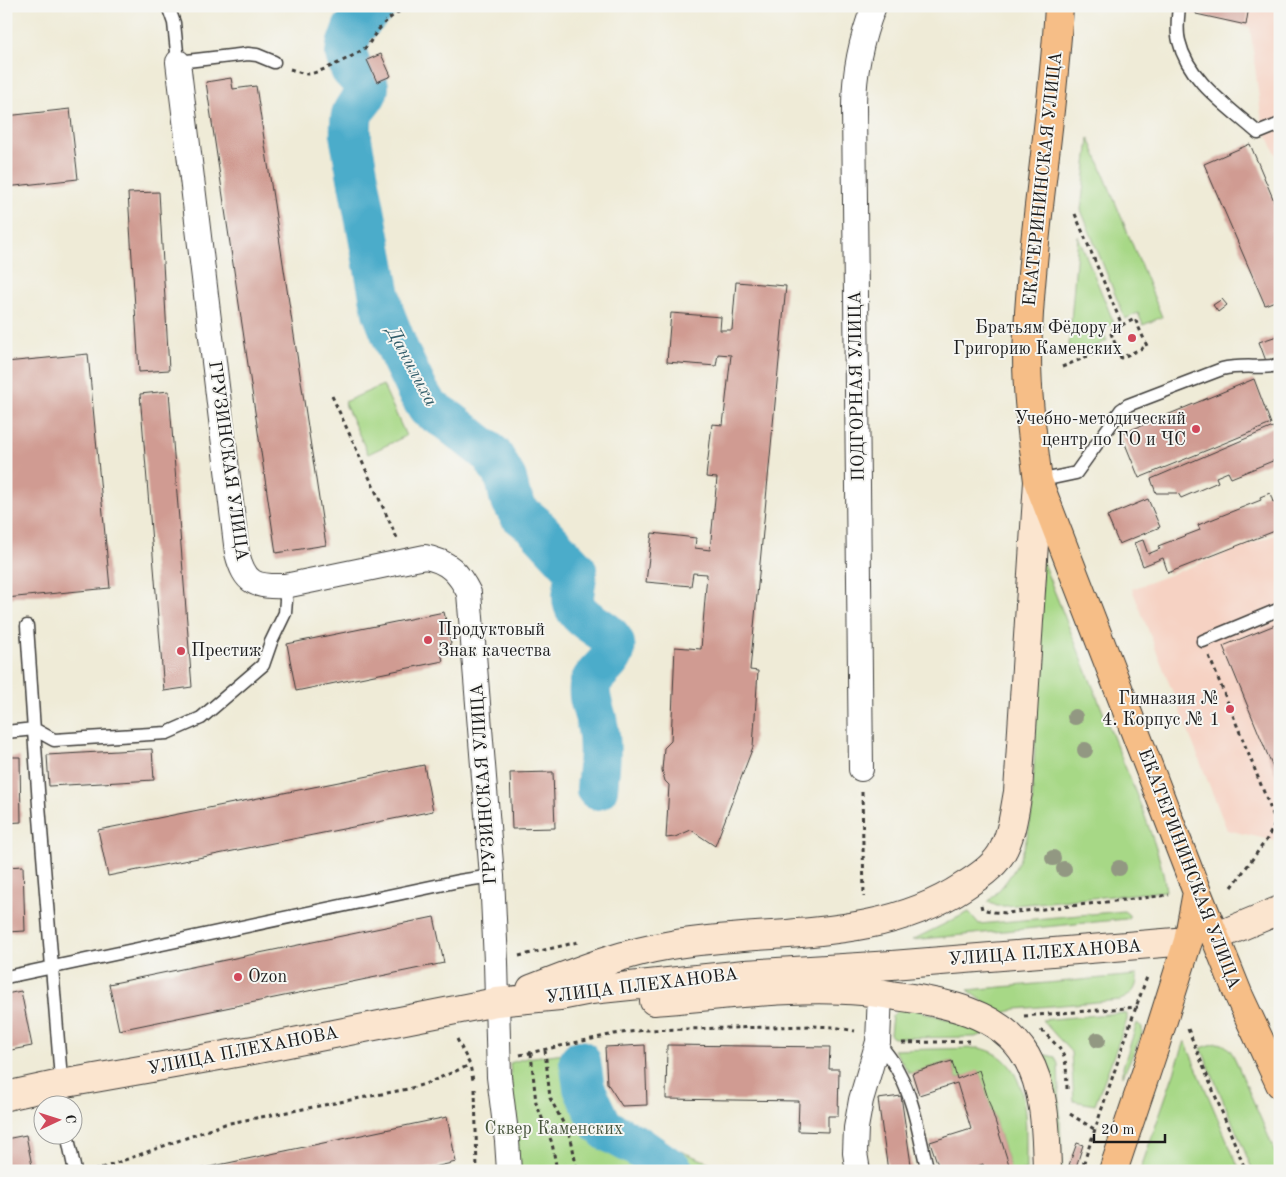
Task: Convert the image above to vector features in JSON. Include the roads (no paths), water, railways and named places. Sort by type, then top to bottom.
[{"type":"main road","name":"ЕКАТЕРИНИНСКАЯ УЛИЦА","points":[[1059,6],[1035,244],[1027,358],[1031,423],[1038,481],[1215,937],[1239,996],[1280,1084]]},
{"type":"main road","points":[[497,1011],[599,963],[671,945],[726,937],[822,931],[882,921],[917,910],[948,896],[989,868],[999,856],[1008,838],[1013,824],[1018,792],[1038,481]]},
{"type":"main road","points":[[1113,1171],[1188,941],[1197,892]]},
{"type":"main road","name":"УЛИЦА ПЛЕХАНОВА","points":[[62,1094],[164,1067],[318,1053],[591,990],[745,974],[892,965],[1188,941],[1215,937],[1280,910]]},
{"type":"main road","points":[[497,1011],[561,1010],[599,1005],[783,991],[838,990],[880,993],[933,1002],[970,1012],[991,1022],[1017,1043],[1032,1066],[1040,1090],[1047,1171]]},
{"type":"main road","name":"УЛИЦА ПЛЕХАНОВА","points":[[6,1096],[32,1095]]},
{"type":"street","name":"ПОДГОРНАЯ УЛИЦА","points":[[862,769],[854,81],[862,38],[874,6]]},
{"type":"street","name":"ГРУЗИНСКАЯ УЛИЦА","points":[[178,62],[237,553],[243,571],[248,579],[255,584],[268,587],[285,586],[425,557],[446,563],[458,575],[469,593],[492,876],[498,1077],[507,1141],[509,1171]]},
{"type":"street","points":[[858,1171],[855,1142],[858,1115],[889,1043],[880,993]]},
{"type":"lane","points":[[168,6],[174,23],[178,62],[248,54],[257,55],[274,62]]},
{"type":"lane","points":[[1179,6],[1178,40],[1182,53],[1204,85],[1258,133],[1280,124]]},
{"type":"lane","points":[[1038,481],[1076,473],[1121,410],[1128,405],[1232,366],[1272,367],[1280,365]]},
{"type":"lane","points":[[6,732],[34,729],[54,740],[167,733],[200,718],[264,665],[271,642],[285,613],[285,586]]},
{"type":"lane","points":[[1203,641],[1280,609]]},
{"type":"lane","points":[[27,626],[62,1094]]},
{"type":"lane","points":[[6,977],[459,881],[492,876]]},
{"type":"lane","points":[[889,1043],[909,1094],[928,1171]]},
{"type":"lane","points":[[69,1144],[74,1171]]},
{"type":"waterway","name":"Данилиха","points":[[375,6],[353,29],[346,54],[351,69],[368,87],[366,95],[352,115],[351,140],[383,312],[400,355],[428,408],[449,421],[492,455],[506,479],[510,497],[519,513],[534,525],[576,570],[573,600],[577,610],[588,621],[607,634],[614,644],[612,656],[590,686],[590,696],[599,732],[600,756],[597,789]]},
{"type":"waterway","name":"Данилиха","points":[[580,1061],[584,1088],[601,1124],[607,1130],[637,1146],[673,1171]]},
{"type":"place","name":"Братьям Фёдору и Григорию Каменских","points":[[1132,338]]},
{"type":"place","name":"Учебно-методический центр по ГО и ЧС","points":[[1196,429]]},
{"type":"place","name":"Продуктовый Знак качества","points":[[428,640]]},
{"type":"place","name":"Престиж","points":[[181,651]]},
{"type":"place","name":"Гимназия № 4. Корпус № 1","points":[[1230,709]]},
{"type":"place","name":"Ozon","points":[[238,977]]},
{"type":"park label","name":"Сквер Каменских","points":[[554,1129]]}]
